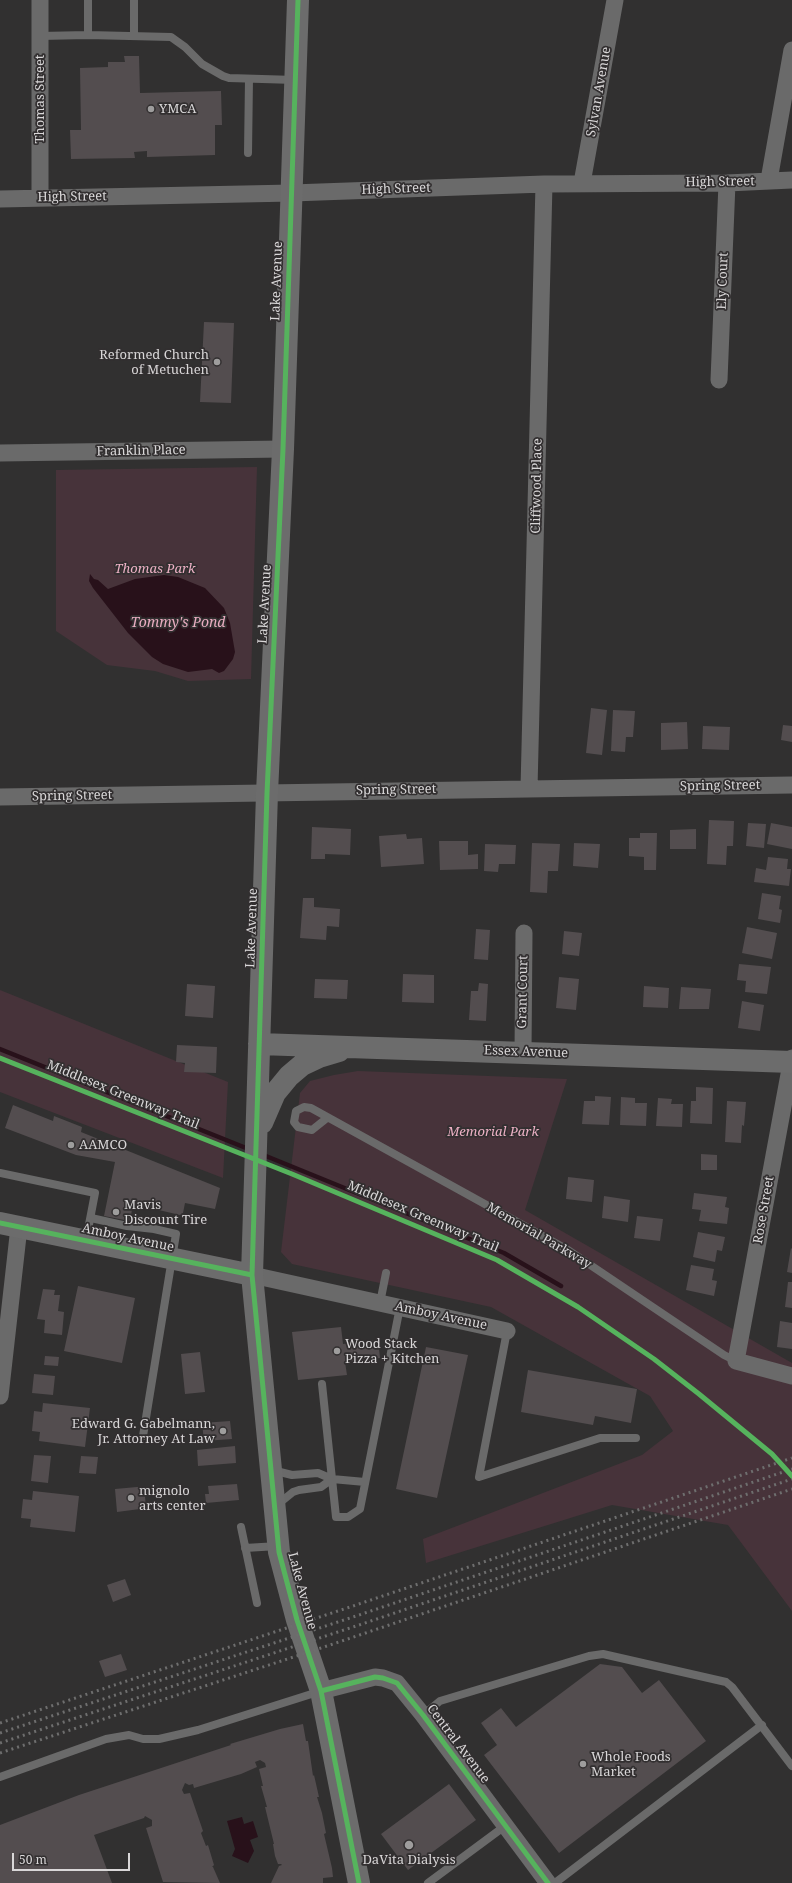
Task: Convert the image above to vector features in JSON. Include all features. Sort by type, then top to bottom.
[{"type":"street","name":"Thomas Street","points":[[40,0],[40,198]]},
{"type":"street","name":"Lake Avenue","points":[[298,0],[283,449],[267,793],[252,1275],[282,1568],[297,1620],[321,1691],[359,1883]]},
{"type":"street","name":"Sylvan Avenue","points":[[582,183],[615,0]]},
{"type":"street","points":[[769,180],[792,50]]},
{"type":"street","name":"High Street","points":[[0,199],[292,193],[582,183],[727,183],[792,180]]},
{"type":"street","name":"Ely Court","points":[[719,380],[727,183]]},
{"type":"street","name":"Cliffwood Place","points":[[529,788],[544,184]]},
{"type":"street","name":"Franklin Place","points":[[0,453],[283,449]]},
{"type":"street","name":"Spring Street","points":[[0,797],[792,785]]},
{"type":"street","name":"Grant Court","points":[[523,1052],[524,933]]},
{"type":"street","name":"Essex Avenue","points":[[259,1044],[792,1061]]},
{"type":"street","points":[[257,1136],[264,1116],[275,1093],[289,1076],[302,1065],[319,1057],[352,1047]]},
{"type":"street","name":"Rose Street","points":[[736,1361],[792,1061]]},
{"type":"street","points":[[0,1396],[10,1225]]},
{"type":"street","name":"Amboy Avenue","points":[[10,1225],[252,1275],[507,1331]]},
{"type":"street","name":"Memorial Parkway","points":[[736,1361],[792,1376]]},
{"type":"street","name":"Central Avenue","points":[[321,1691],[366,1678],[383,1678],[397,1683],[423,1715],[548,1883]]},
{"type":"lane","points":[[88,0],[88,35]]},
{"type":"lane","points":[[134,0],[134,35]]},
{"type":"lane","points":[[40,36],[134,35],[171,37],[211,70],[229,78],[296,80]]},
{"type":"lane","points":[[248,153],[249,79]]},
{"type":"lane","name":"Memorial Parkway","points":[[327,1118],[568,1250],[724,1355],[736,1361]]},
{"type":"lane","points":[[0,1173],[96,1193],[86,1241]]},
{"type":"lane","points":[[90,1218],[176,1234],[143,1436]]},
{"type":"lane","points":[[380,1303],[386,1273]]},
{"type":"lane","points":[[322,1384],[336,1517],[348,1517],[360,1510],[400,1307]]},
{"type":"lane","points":[[507,1331],[479,1477],[600,1438],[636,1438]]},
{"type":"lane","points":[[272,1470],[292,1474],[318,1473],[332,1479],[365,1482]]},
{"type":"lane","points":[[276,1506],[293,1492],[321,1487],[332,1479]]},
{"type":"lane","points":[[241,1527],[257,1603]]},
{"type":"lane","points":[[245,1548],[279,1546]]},
{"type":"lane","points":[[423,1715],[440,1701],[589,1656],[603,1654],[726,1682],[732,1686],[792,1766]]},
{"type":"lane","points":[[0,1777],[106,1739],[129,1735],[143,1739],[159,1739],[198,1730],[321,1691]]},
{"type":"lane","points":[[555,1883],[762,1725]]},
{"type":"lane","points":[[428,1883],[506,1826]]},
{"type":"green space","name":"Thomas Park","points":[[257,467],[251,679],[188,681],[155,671],[107,665],[56,631],[56,470]]},
{"type":"green space","points":[[0,990],[228,1082],[223,1178],[0,1092]]},
{"type":"green space","name":"Memorial Park","points":[[358,1071],[567,1079],[525,1210],[792,1363],[792,1611],[728,1525],[612,1505],[426,1563],[423,1539],[642,1455],[673,1431],[650,1396],[491,1307],[292,1264],[281,1252],[300,1093],[310,1081]]},
{"type":"water","name":"Tommy's Pond","points":[[90,574],[94,579],[98,580],[108,589],[135,579],[164,575],[178,577],[205,588],[224,608],[230,623],[235,652],[233,659],[224,671],[219,673],[212,669],[188,672],[163,664],[152,657],[128,633],[93,588],[89,581]]},
{"type":"water","points":[[242,1817],[244,1824],[253,1821],[258,1837],[250,1840],[254,1851],[248,1863],[232,1856],[235,1849],[227,1821]]},
{"type":"building","name":"YMCA","points":[[124,56],[139,56],[140,93],[221,91],[222,125],[215,125],[215,155],[147,157],[147,151],[134,152],[135,158],[71,159],[70,130],[81,130],[80,68],[108,67],[108,62],[125,62]]},
{"type":"building","name":"Reformed Church of Metuchen","points":[[204,322],[234,323],[231,403],[200,402]]},
{"type":"building","points":[[591,708],[607,710],[602,755],[586,753]]},
{"type":"building","points":[[613,710],[635,711],[633,737],[626,737],[625,752],[611,751]]},
{"type":"building","points":[[687,722],[688,749],[661,750],[661,723]]},
{"type":"building","points":[[783,725],[792,726],[792,742],[781,740]]},
{"type":"building","points":[[703,726],[730,727],[729,750],[702,749]]},
{"type":"building","points":[[709,820],[734,821],[733,846],[727,846],[726,865],[707,864]]},
{"type":"building","points":[[748,823],[766,824],[764,848],[746,846]]},
{"type":"building","points":[[771,823],[792,827],[792,849],[767,844]]},
{"type":"building","points":[[312,827],[351,829],[350,855],[325,854],[325,859],[311,859]]},
{"type":"building","points":[[696,829],[696,849],[670,849],[670,830]]},
{"type":"building","points":[[640,833],[657,833],[656,870],[644,870],[644,857],[629,856],[629,838],[640,838]]},
{"type":"building","points":[[406,834],[407,839],[422,838],[424,864],[381,867],[379,836]]},
{"type":"building","points":[[439,841],[468,841],[468,855],[478,854],[478,869],[440,870]]},
{"type":"building","points":[[532,843],[560,844],[558,871],[548,871],[547,893],[530,892]]},
{"type":"building","points":[[574,843],[600,844],[598,868],[573,866]]},
{"type":"building","points":[[485,844],[516,845],[515,864],[499,864],[498,872],[484,871]]},
{"type":"building","points":[[768,857],[788,859],[787,869],[791,869],[789,886],[754,882],[756,868],[766,870]]},
{"type":"building","points":[[762,893],[781,896],[779,909],[782,910],[780,923],[758,919]]},
{"type":"building","points":[[303,898],[314,898],[314,907],[340,909],[339,927],[327,926],[326,940],[300,938]]},
{"type":"building","points":[[747,927],[777,933],[772,959],[742,953]]},
{"type":"building","points":[[476,929],[490,930],[488,960],[474,959]]},
{"type":"building","points":[[564,931],[582,933],[579,956],[562,954]]},
{"type":"building","points":[[739,964],[771,967],[767,994],[745,992],[746,981],[737,980]]},
{"type":"building","points":[[403,974],[434,975],[434,1003],[402,1002]]},
{"type":"building","points":[[559,977],[579,979],[576,1010],[556,1008]]},
{"type":"building","points":[[315,979],[348,980],[347,999],[314,998]]},
{"type":"building","points":[[479,983],[488,984],[486,1021],[469,1020],[471,991],[478,991]]},
{"type":"building","points":[[187,984],[215,986],[213,1018],[185,1016]]},
{"type":"building","points":[[644,986],[669,988],[668,1008],[643,1007]]},
{"type":"building","points":[[681,987],[711,989],[709,1009],[679,1009]]},
{"type":"building","points":[[742,1001],[764,1005],[760,1031],[738,1028]]},
{"type":"building","points":[[177,1045],[217,1047],[216,1073],[184,1072],[185,1063],[176,1062]]},
{"type":"building","points":[[696,1087],[713,1088],[712,1124],[690,1123],[691,1101],[696,1101]]},
{"type":"building","points":[[595,1096],[611,1097],[609,1125],[582,1124],[584,1101],[595,1101]]},
{"type":"building","points":[[621,1097],[635,1098],[635,1103],[647,1103],[646,1126],[620,1125]]},
{"type":"building","points":[[658,1098],[672,1099],[671,1104],[683,1104],[682,1127],[656,1126]]},
{"type":"building","points":[[727,1101],[746,1102],[741,1143],[725,1142]]},
{"type":"building","points":[[13,1105],[53,1121],[54,1116],[82,1127],[81,1132],[220,1188],[215,1209],[185,1203],[183,1213],[180,1215],[133,1204],[130,1221],[104,1216],[115,1162],[76,1155],[5,1128]]},
{"type":"building","points":[[701,1154],[717,1155],[717,1170],[701,1170]]},
{"type":"building","points":[[568,1177],[594,1180],[592,1202],[566,1199]]},
{"type":"building","points":[[694,1193],[727,1197],[725,1207],[729,1208],[727,1224],[699,1221],[701,1210],[692,1209]]},
{"type":"building","points":[[604,1196],[630,1200],[628,1222],[602,1218]]},
{"type":"building","points":[[637,1216],[663,1219],[660,1241],[634,1238]]},
{"type":"building","points":[[698,1232],[725,1237],[722,1251],[717,1250],[715,1262],[693,1257]]},
{"type":"building","points":[[791,1248],[792,1249],[792,1273],[787,1272]]},
{"type":"building","points":[[691,1265],[714,1269],[712,1280],[717,1281],[714,1296],[686,1290]]},
{"type":"building","points":[[788,1282],[792,1282],[792,1308],[785,1307]]},
{"type":"building","points":[[78,1286],[135,1298],[122,1363],[64,1351]]},
{"type":"building","points":[[43,1289],[55,1290],[54,1295],[60,1295],[58,1311],[64,1312],[62,1335],[44,1333],[45,1320],[37,1319]]},
{"type":"building","points":[[780,1321],[792,1323],[792,1349],[777,1347]]},
{"type":"building","name":"Wood Stack Pizza + Kitchen","points":[[341,1327],[343,1344],[378,1340],[380,1358],[345,1362],[347,1375],[298,1380],[292,1332]]},
{"type":"building","points":[[426,1347],[468,1355],[437,1498],[396,1489]]},
{"type":"building","points":[[200,1352],[205,1392],[185,1394],[181,1354]]},
{"type":"building","points":[[45,1356],[59,1357],[58,1366],[44,1365]]},
{"type":"building","points":[[528,1370],[637,1389],[631,1423],[595,1416],[593,1425],[521,1412]]},
{"type":"building","points":[[34,1374],[55,1376],[53,1395],[32,1393]]},
{"type":"building","points":[[43,1403],[90,1408],[85,1447],[39,1441],[40,1432],[32,1431],[34,1411],[42,1412]]},
{"type":"building","points":[[230,1421],[232,1439],[204,1441],[202,1423]]},
{"type":"building","points":[[235,1446],[236,1463],[198,1466],[197,1450]]},
{"type":"building","points":[[34,1455],[51,1456],[48,1483],[31,1481]]},
{"type":"building","points":[[81,1456],[98,1457],[96,1474],[79,1473]]},
{"type":"building","points":[[237,1484],[239,1500],[206,1503],[205,1494],[209,1494],[208,1486]]},
{"type":"building","name":"mignolo arts center","points":[[144,1487],[146,1507],[117,1512],[115,1489]]},
{"type":"building","points":[[33,1491],[79,1496],[75,1532],[30,1527],[31,1519],[21,1518],[23,1499],[32,1500]]},
{"type":"building","points":[[125,1579],[131,1595],[113,1602],[107,1585]]},
{"type":"building","points":[[121,1654],[127,1670],[105,1677],[99,1661]]},
{"type":"building","name":"Whole Foods Market","points":[[600,1664],[622,1667],[642,1693],[659,1680],[706,1741],[559,1853],[484,1755],[497,1745],[481,1723],[501,1708],[516,1727]]},
{"type":"building","points":[[303,1724],[306,1741],[308,1741],[313,1776],[314,1775],[319,1797],[317,1797],[322,1813],[326,1833],[324,1834],[332,1868],[333,1877],[323,1878],[323,1883],[271,1883],[279,1866],[282,1865],[278,1864],[275,1856],[259,1769],[266,1767],[265,1763],[260,1760],[255,1762],[257,1767],[241,1774],[194,1788],[193,1784],[189,1785],[185,1783],[182,1790],[184,1794],[190,1793],[203,1831],[201,1833],[206,1846],[208,1845],[214,1865],[212,1867],[220,1883],[163,1882],[146,1828],[152,1826],[152,1820],[145,1816],[144,1818],[94,1835],[112,1883],[0,1883],[0,1825],[79,1795],[231,1745],[230,1744],[280,1729]]},
{"type":"building","points":[[449,1784],[476,1820],[408,1870],[381,1834]]},
{"type":"waterway","points":[[0,1049],[251,1150]]},
{"type":"waterway","points":[[261,1154],[504,1253],[561,1286]]},
{"type":"railway","points":[[0,1723],[792,1458]]},
{"type":"railway","points":[[0,1733],[356,1616],[792,1469]]},
{"type":"railway","points":[[0,1743],[359,1625],[792,1479]]},
{"type":"railway","points":[[0,1753],[324,1647],[792,1489]]},
{"type":"cycle path","points":[[298,0],[283,449],[267,793],[252,1275],[279,1552],[297,1620],[321,1691],[359,1883]]},
{"type":"cycle path","name":"Middlesex Greenway Trail","points":[[0,1058],[292,1174],[497,1260],[578,1307],[654,1359],[772,1454],[792,1476]]},
{"type":"cycle path","points":[[0,1223],[252,1275]]},
{"type":"cycle path","points":[[321,1691],[375,1677],[397,1683],[423,1715],[548,1883]]},
{"type":"place","name":"YMCA","points":[[151,109]]},
{"type":"place","name":"Reformed Church of Metuchen","points":[[217,362]]},
{"type":"place","name":"AAMCO","points":[[71,1145]]},
{"type":"place","name":"Mavis Discount Tire","points":[[116,1212]]},
{"type":"place","name":"Wood Stack Pizza + Kitchen","points":[[337,1351]]},
{"type":"place","name":"Edward G. Gabelmann, Jr. Attorney At Law","points":[[223,1431]]},
{"type":"place","name":"mignolo arts center","points":[[131,1498]]},
{"type":"place","name":"Whole Foods Market","points":[[583,1764]]},
{"type":"place","name":"DaVita Dialysis","points":[[409,1845]]}]
